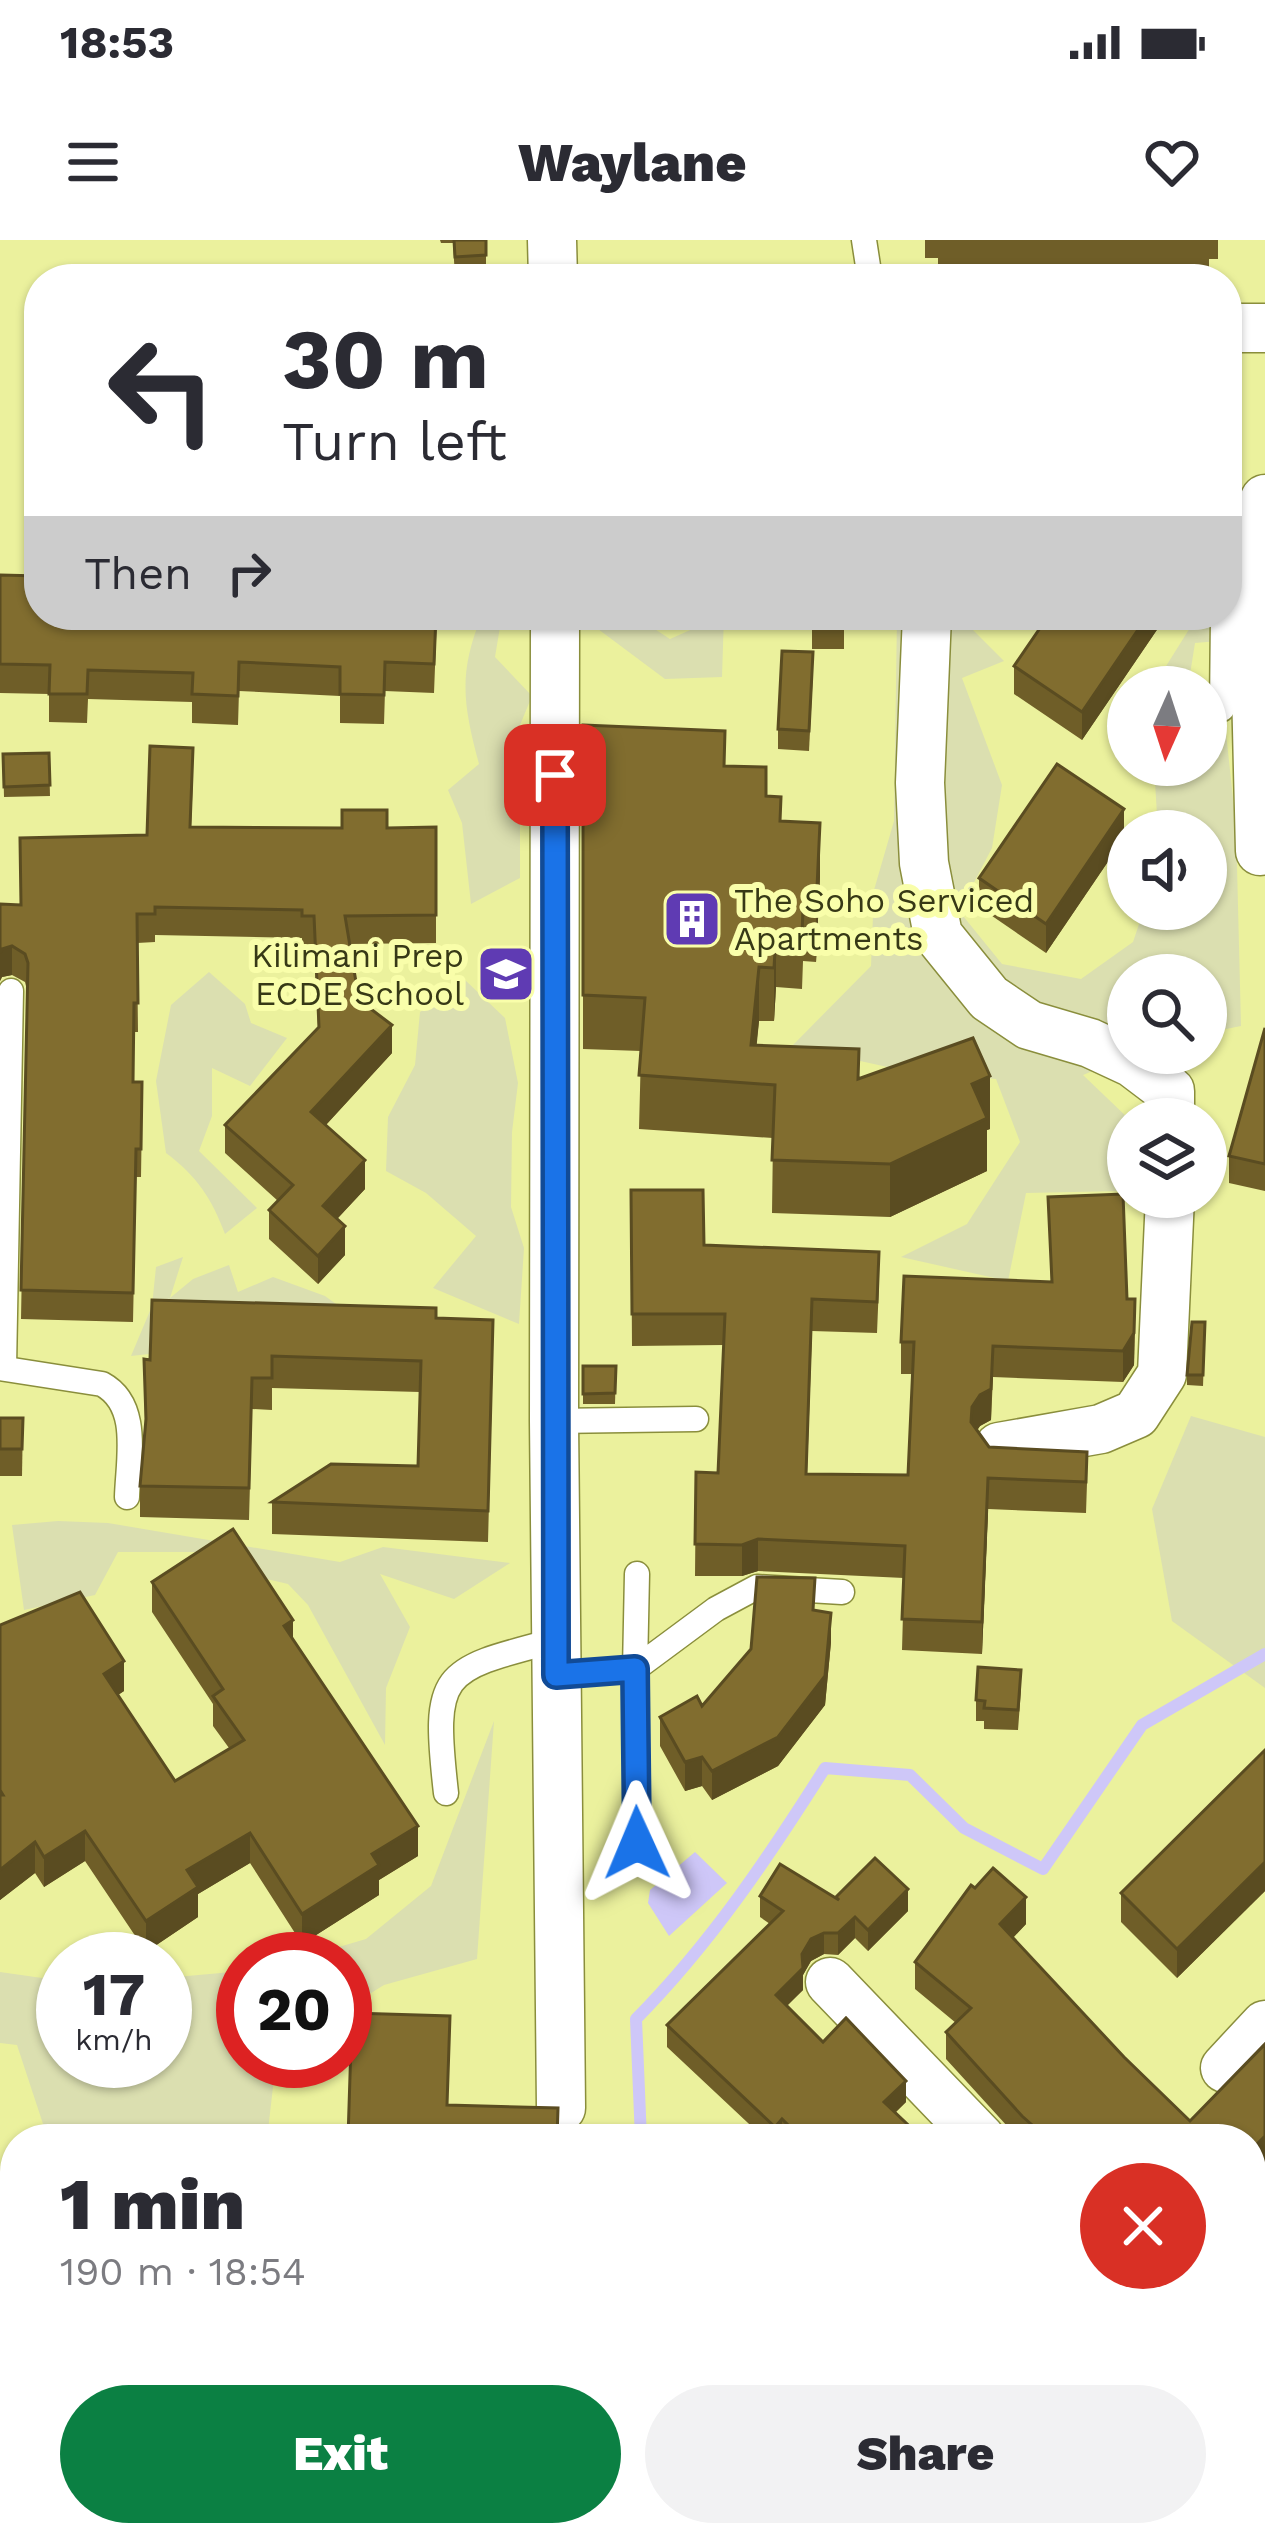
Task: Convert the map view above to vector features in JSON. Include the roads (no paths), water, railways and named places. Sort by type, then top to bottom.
[{"type":"street","points":[[1260,851],[1253,566],[1258,514],[1265,499]]},
{"type":"street","points":[[555,630],[554,1421],[561,2108]]},
{"type":"street","points":[[926,630],[920,782],[924,863],[938,935],[989,998],[1029,1025],[1090,1043],[1133,1063],[1170,1091],[1170,1098]]},
{"type":"street","points":[[999,1447],[1101,1429],[1136,1414],[1162,1374],[1169,1218]]},
{"type":"street","points":[[830,1982],[967,2124]]},
{"type":"street","points":[[1226,2068],[1265,2025]]},
{"type":"lane","points":[[1222,666],[1223,630]]},
{"type":"lane","points":[[11,991],[2,1368],[102,1384],[113,1390],[124,1403],[128,1424],[127,1497]]},
{"type":"lane","points":[[554,1421],[696,1419]]},
{"type":"lane","points":[[637,1574],[637,1843]]},
{"type":"lane","points":[[446,1793],[439,1727],[443,1697],[455,1678],[478,1660],[556,1658],[635,1669],[716,1609],[757,1587],[842,1592]]},
{"type":"waterway","points":[[640,2124],[636,2019],[737,1899],[825,1768],[910,1775],[964,1828],[1043,1869],[1142,1725],[1265,1654]]},
{"type":"place","name":"The Soho Serviced Apartments","points":[[692,919]]},
{"type":"place","name":"Kilimani Prep ECDE School","points":[[506,974]]}]
